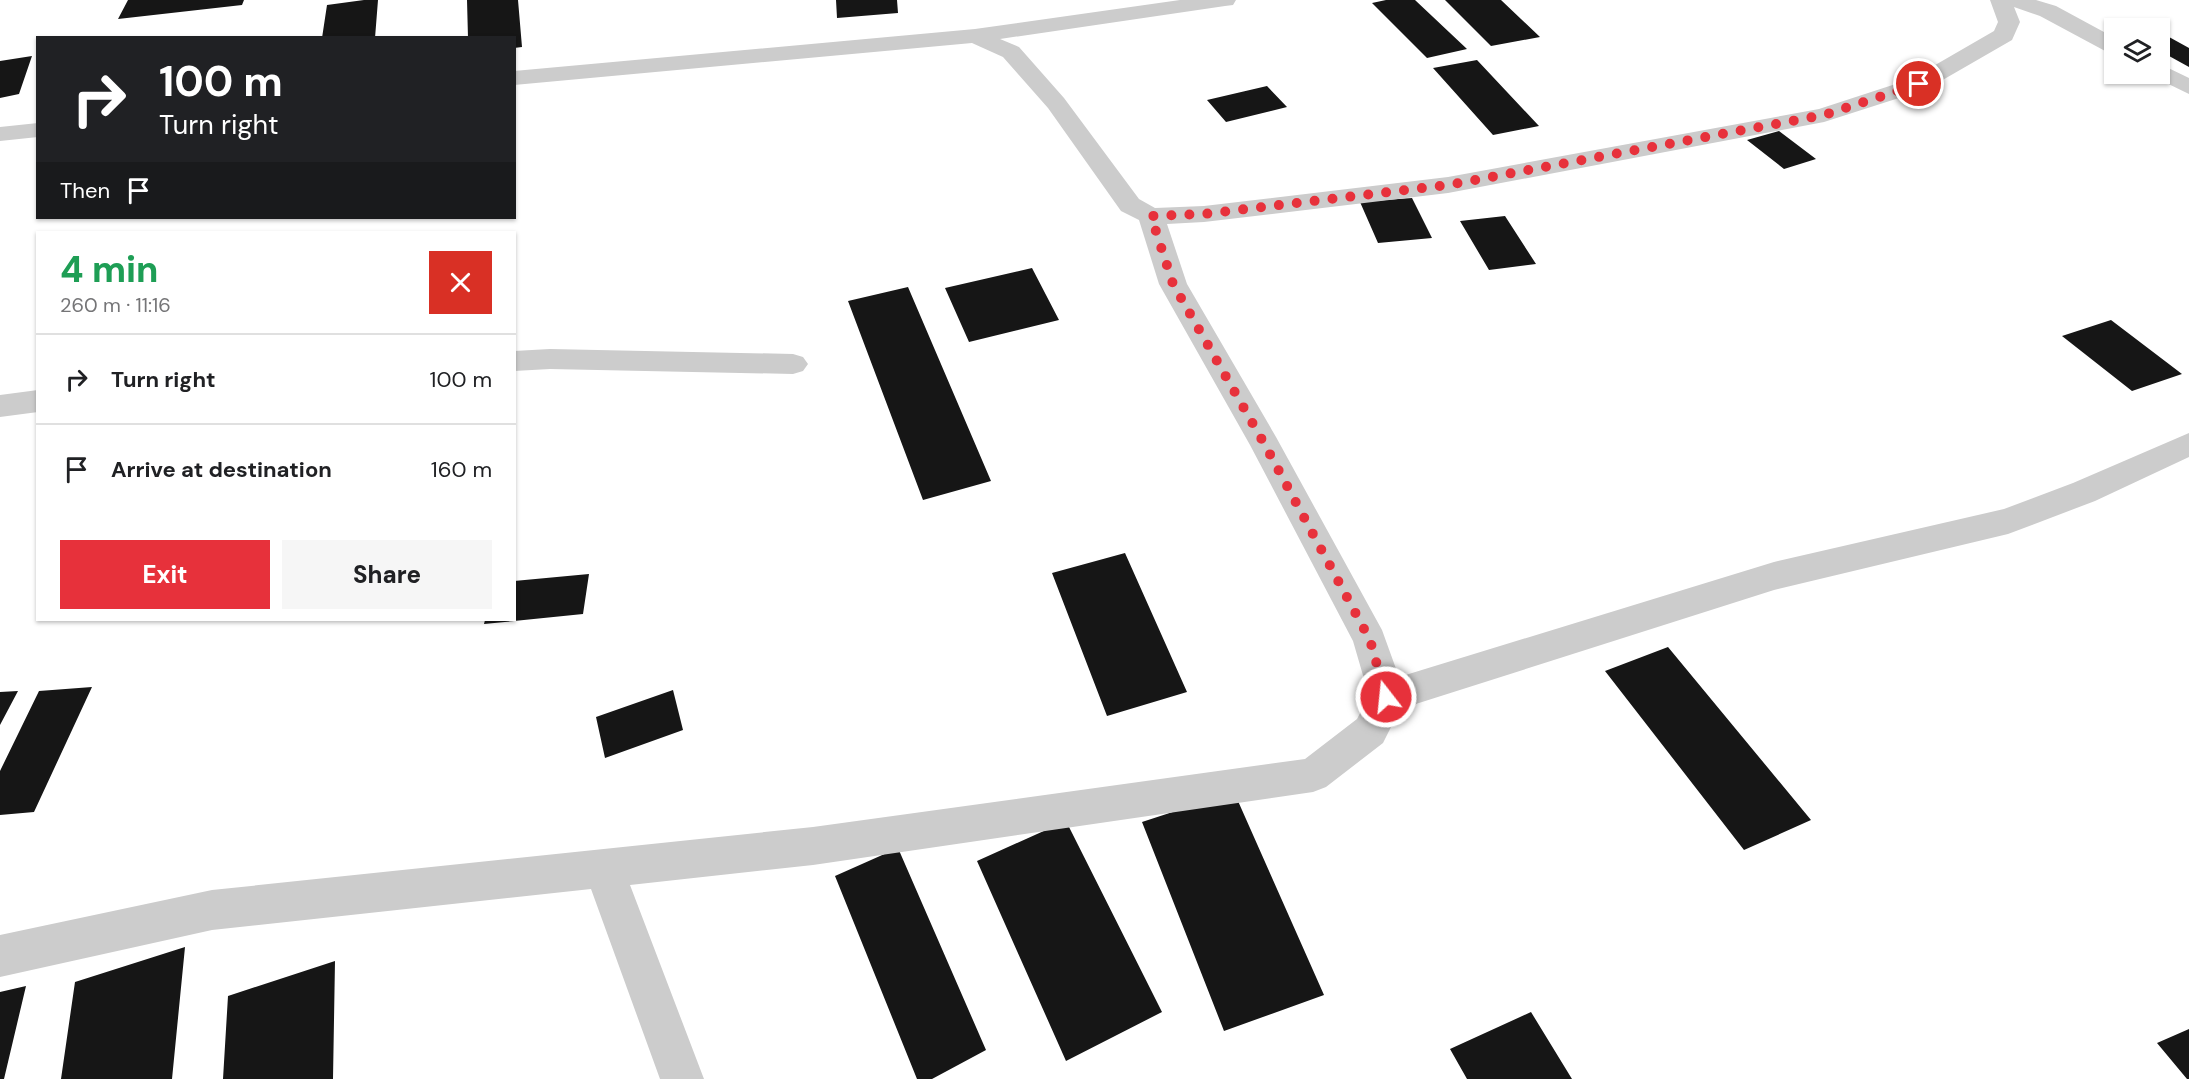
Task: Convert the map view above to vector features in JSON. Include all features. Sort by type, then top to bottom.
[{"type":"street","points":[[516,78],[975,36],[1225,0]]},
{"type":"street","points":[[975,36],[1011,52],[1056,103],[1130,205],[1151,216],[1204,214],[1448,185],[1824,115],[1919,84],[2004,34],[2009,22],[2001,0]]},
{"type":"street","points":[[2015,0],[2048,11],[2104,41]]},
{"type":"street","points":[[2170,77],[2189,87]]},
{"type":"street","points":[[0,134],[36,130]]},
{"type":"street","points":[[0,956],[212,910],[813,846],[1313,775],[1370,731],[1386,697],[1370,640],[1265,445],[1173,284],[1151,216]]},
{"type":"street","points":[[516,361],[550,359],[793,364]]},
{"type":"street","points":[[0,406],[36,401]]},
{"type":"street","points":[[1386,697],[1774,576],[2008,521],[2084,492],[2189,444]]},
{"type":"street","points":[[604,868],[682,1079]]},
{"type":"building","points":[[128,0],[244,0],[242,5],[118,19]]},
{"type":"building","points":[[378,0],[375,36],[322,36],[327,5]]},
{"type":"building","points":[[467,0],[518,0],[522,47],[516,48],[516,36],[468,36]]},
{"type":"building","points":[[836,0],[897,0],[898,13],[837,18]]},
{"type":"building","points":[[1386,0],[1415,0],[1467,49],[1427,58],[1372,3]]},
{"type":"building","points":[[1445,0],[1501,0],[1540,37],[1491,46]]},
{"type":"building","points":[[2170,38],[2189,48],[2189,67],[2170,57]]},
{"type":"building","points":[[32,56],[19,94],[0,98],[0,61]]},
{"type":"building","points":[[1477,60],[1539,126],[1493,135],[1433,68]]},
{"type":"building","points":[[1267,86],[1287,107],[1226,122],[1207,100]]},
{"type":"building","points":[[1779,131],[1816,159],[1784,169],[1747,140]]},
{"type":"building","points":[[1412,198],[1432,238],[1378,243],[1360,202]]},
{"type":"building","points":[[1505,216],[1536,264],[1489,270],[1460,221]]},
{"type":"building","points":[[1032,268],[1059,320],[969,342],[945,288]]},
{"type":"building","points":[[908,287],[991,481],[923,500],[848,301]]},
{"type":"building","points":[[2111,320],[2182,374],[2132,391],[2062,336]]},
{"type":"building","points":[[1125,553],[1187,692],[1107,716],[1052,573]]},
{"type":"building","points":[[589,574],[583,614],[516,621],[516,581]]},
{"type":"building","points":[[485,621],[514,621],[484,624]]},
{"type":"building","points":[[1668,647],[1811,820],[1744,850],[1605,671]]},
{"type":"building","points":[[92,687],[34,812],[0,815],[0,771],[39,691]]},
{"type":"building","points":[[673,690],[683,730],[605,758],[596,717]]},
{"type":"building","points":[[18,691],[0,725],[0,692]]},
{"type":"building","points":[[1234,792],[1324,995],[1224,1031],[1142,822]]},
{"type":"building","points":[[1066,821],[1162,1012],[1066,1061],[977,861]]},
{"type":"building","points":[[898,848],[986,1050],[932,1079],[917,1079],[835,876]]},
{"type":"building","points":[[185,947],[172,1079],[61,1079],[75,982]]},
{"type":"building","points":[[335,961],[333,1079],[223,1079],[228,996]]},
{"type":"building","points":[[26,986],[4,1079],[0,1079],[0,992]]},
{"type":"building","points":[[1531,1012],[1572,1079],[1467,1079],[1450,1049]]},
{"type":"building","points":[[2189,1029],[2189,1079],[2187,1079],[2157,1043]]},
{"type":"route","points":[[1386,697],[1370,640],[1265,445],[1173,284],[1151,216],[1204,214],[1448,185],[1824,115],[1919,84]]}]
